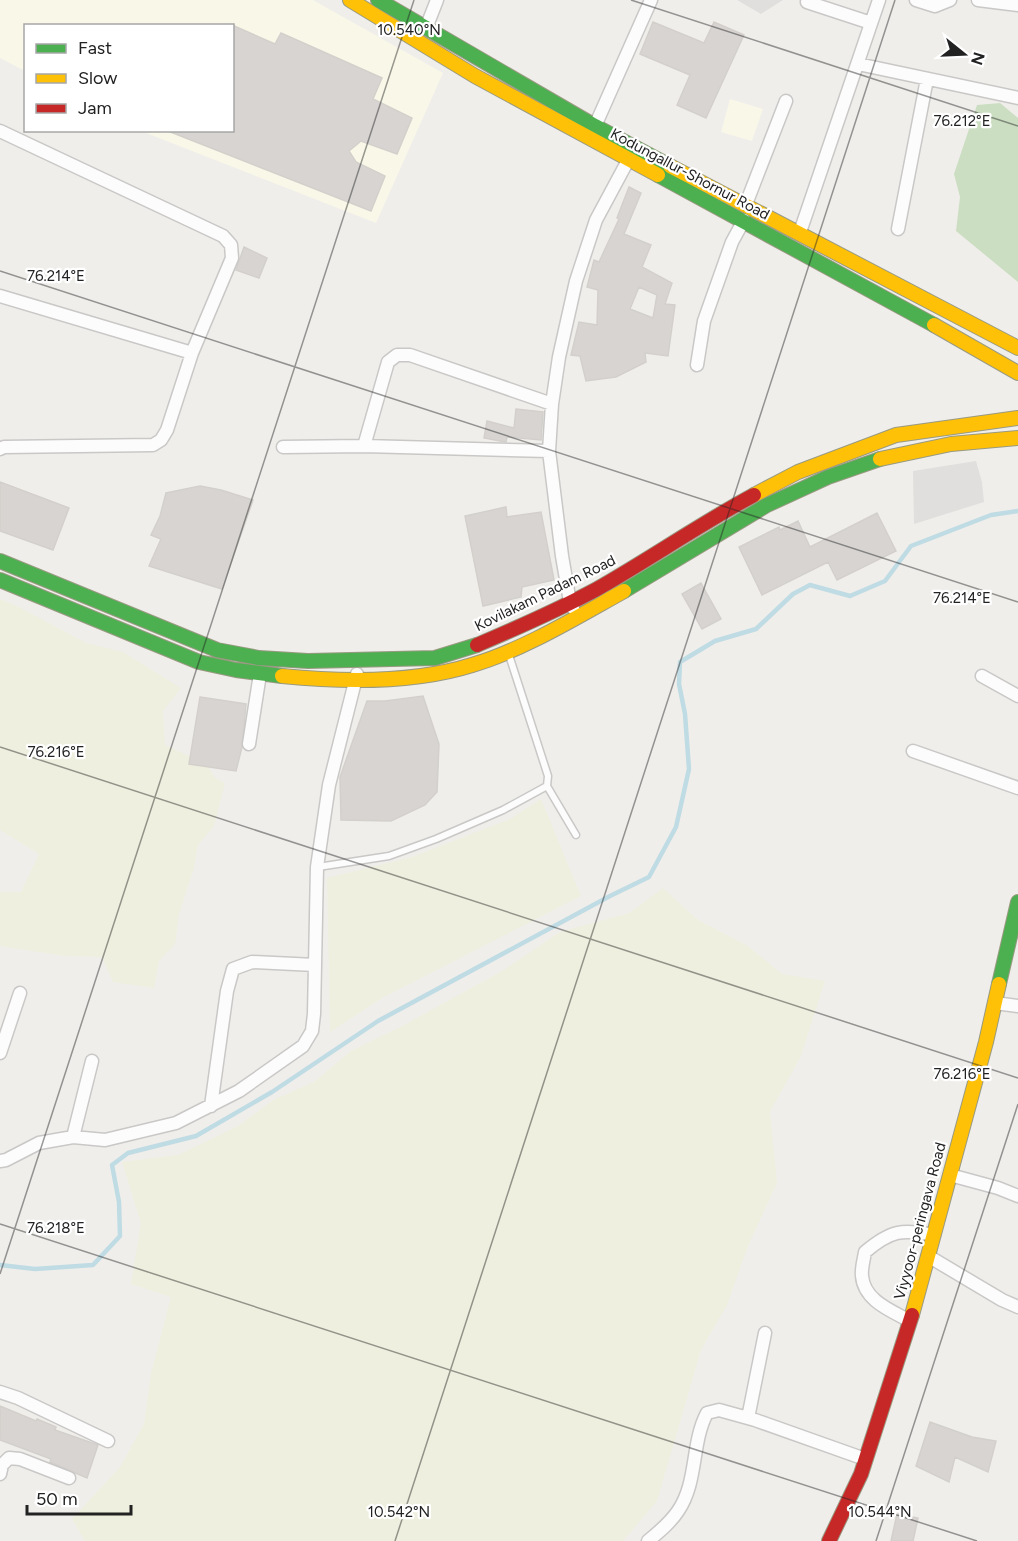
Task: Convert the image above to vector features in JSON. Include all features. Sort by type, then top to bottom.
[{"type":"main road","name":"Kodungallur-Shornur Road","points":[[350,0],[475,76],[744,220],[1018,373]]},
{"type":"main road","name":"Kodungallur-Shornur Road","points":[[378,0],[595,126],[1018,348]]},
{"type":"main road","name":"Kovilakam Padam Road","points":[[0,561],[217,650],[259,658],[360,661],[435,658],[472,647],[516,629],[596,589],[721,513],[798,472],[896,435],[1018,418]]},
{"type":"main road","points":[[0,580],[175,652],[216,666],[260,674],[309,679],[420,676],[465,667],[507,651],[578,617],[635,586],[765,506],[816,481],[877,458],[936,445],[977,439],[1018,438]]},
{"type":"main road","name":"Viyyoor-peringava Road","points":[[828,1541],[861,1474],[910,1321],[995,1003],[1018,902]]},
{"type":"street","points":[[426,28],[437,0]]},
{"type":"street","points":[[595,126],[651,0]]},
{"type":"street","points":[[800,232],[879,0]]},
{"type":"street","points":[[916,0],[935,6],[950,0]]},
{"type":"street","points":[[978,0],[1018,5]]},
{"type":"street","points":[[807,2],[871,23]]},
{"type":"street","points":[[858,64],[1018,98]]},
{"type":"street","points":[[898,230],[927,80]]},
{"type":"street","points":[[746,204],[786,101]]},
{"type":"street","points":[[0,131],[223,236],[231,245],[232,258],[192,353],[167,430],[161,440],[153,445],[4,447],[0,449]]},
{"type":"street","points":[[578,617],[570,602],[549,451],[552,404],[559,357],[576,280],[596,220],[635,147]]},
{"type":"street","points":[[697,364],[704,321],[732,242],[744,220]]},
{"type":"street","points":[[0,296],[192,353]]},
{"type":"street","points":[[364,446],[388,362],[397,355],[410,355],[552,404]]},
{"type":"street","points":[[283,447],[364,446],[549,451]]},
{"type":"street","points":[[0,1161],[39,1143],[73,1137],[105,1140],[176,1123],[239,1091],[303,1046],[312,1030],[314,1014],[317,867],[329,785],[360,661]]},
{"type":"street","points":[[249,744],[260,674]]},
{"type":"street","points":[[982,676],[1018,696]]},
{"type":"street","points":[[913,751],[1018,788]]},
{"type":"street","points":[[211,1106],[227,991],[233,969],[252,962],[315,965]]},
{"type":"street","points":[[0,1053],[20,993]]},
{"type":"street","points":[[995,1003],[1018,1006]]},
{"type":"street","points":[[73,1137],[92,1061]]},
{"type":"street","points":[[950,1175],[998,1188],[1018,1197]]},
{"type":"street","points":[[910,1321],[880,1305],[868,1292],[862,1276],[865,1252],[877,1242],[898,1231],[934,1235]]},
{"type":"street","points":[[928,1256],[1018,1307]]},
{"type":"street","points":[[748,1418],[765,1333]]},
{"type":"street","points":[[0,1392],[18,1398],[108,1441]]},
{"type":"street","points":[[648,1541],[667,1525],[679,1510],[691,1479],[701,1424],[707,1413],[719,1410],[748,1418],[865,1460]]},
{"type":"street","points":[[0,1474],[2,1465],[9,1458],[20,1459],[69,1478]]},
{"type":"lane","points":[[317,867],[389,856],[504,810],[547,786],[549,781],[547,770],[507,651]]},
{"type":"lane","points":[[547,786],[576,835]]},
{"type":"shaded area","points":[[0,0],[313,0],[443,73],[376,223],[144,132],[234,132],[234,24],[24,24],[24,70],[0,58]]},
{"type":"shaded area","points":[[737,0],[783,0],[761,14]]},
{"type":"shaded area","points":[[730,99],[763,109],[752,141],[721,132]]},
{"type":"shaded area","points":[[976,461],[982,482],[984,502],[914,524],[913,471]]},
{"type":"green space","points":[[1000,103],[1018,118],[1018,282],[956,231],[960,197],[954,174],[977,105]]},
{"type":"green space","points":[[0,599],[86,643],[123,652],[181,688],[163,711],[165,745],[206,764],[215,778],[225,783],[214,826],[198,845],[194,868],[179,914],[175,944],[159,961],[154,988],[113,982],[102,957],[65,956],[0,946],[0,892],[21,892],[39,854],[0,830]]},
{"type":"green space","points":[[541,799],[581,896],[384,997],[330,1032],[327,878],[412,857],[510,819]]},
{"type":"green space","points":[[663,888],[698,920],[748,946],[782,974],[825,981],[801,1056],[770,1112],[777,1183],[748,1246],[727,1305],[701,1350],[657,1501],[623,1541],[85,1541],[72,1519],[120,1467],[144,1424],[151,1373],[171,1297],[131,1284],[141,1223],[122,1162],[178,1155],[238,1126],[275,1099],[314,1082],[351,1051],[502,971],[560,932],[629,913]]},
{"type":"building","points":[[653,22],[704,43],[714,22],[744,35],[706,118],[677,105],[690,75],[640,54]]},
{"type":"building","points":[[234,26],[275,44],[281,33],[382,78],[373,99],[412,118],[397,154],[361,141],[349,151],[356,162],[385,176],[371,211],[171,132],[234,132]]},
{"type":"building","points":[[629,187],[641,193],[624,234],[651,245],[642,267],[672,283],[665,304],[675,305],[668,356],[645,353],[646,362],[616,377],[586,381],[580,356],[571,355],[579,322],[597,325],[598,290],[587,287],[594,260],[599,262],[619,219],[617,218]],"holes":[[[639,287],[657,295],[653,318],[630,309]]]},
{"type":"building","points":[[244,247],[267,258],[259,278],[236,270]]},
{"type":"building","points":[[516,409],[543,412],[541,440],[507,437],[506,442],[484,438],[487,421],[514,428]]},
{"type":"building","points":[[0,482],[69,508],[53,550],[0,531]]},
{"type":"building","points":[[200,486],[253,500],[222,589],[149,566],[161,539],[151,535],[160,516],[166,493]]},
{"type":"building","points":[[506,507],[507,517],[541,512],[554,580],[522,587],[521,597],[483,606],[465,516]]},
{"type":"building","points":[[877,513],[896,551],[837,580],[828,562],[762,595],[739,547],[779,527],[780,530],[798,521],[810,547]]},
{"type":"building","points":[[701,583],[721,619],[702,629],[682,594]]},
{"type":"building","points":[[423,696],[439,744],[437,792],[425,805],[391,821],[341,820],[340,777],[367,701]]},
{"type":"building","points":[[200,697],[246,704],[242,747],[236,771],[189,764]]},
{"type":"building","points":[[0,1406],[56,1427],[55,1430],[98,1445],[87,1478],[50,1462],[51,1459],[0,1440]]},
{"type":"building","points":[[930,1422],[972,1437],[996,1441],[988,1472],[955,1457],[949,1482],[916,1466]]},
{"type":"building","points":[[897,1514],[918,1518],[913,1541],[891,1541]]},
{"type":"waterway","points":[[0,1265],[35,1269],[93,1265],[120,1236],[119,1202],[112,1165],[128,1153],[196,1136],[272,1092],[378,1021],[649,877],[676,827],[689,769],[685,714],[679,684],[680,662],[715,641],[756,629],[793,594],[810,585],[850,596],[885,581],[911,546],[991,515],[1018,511]]},
{"type":"traffic: fast","points":[[378,0],[595,126],[670,166]]},
{"type":"traffic: fast","points":[[658,175],[934,325]]},
{"type":"traffic: fast","points":[[624,591],[767,505],[828,477],[880,459]]},
{"type":"traffic: fast","points":[[0,561],[217,650],[259,658],[308,661],[435,658],[477,645]]},
{"type":"traffic: fast","points":[[0,580],[199,662],[282,676]]},
{"type":"traffic: fast","points":[[999,984],[1018,902]]},
{"type":"traffic: slow","points":[[350,0],[475,76],[658,175]]},
{"type":"traffic: slow","points":[[670,166],[1018,348]]},
{"type":"traffic: slow","points":[[934,325],[1018,373]]},
{"type":"traffic: slow","points":[[754,495],[798,472],[896,435],[1018,418]]},
{"type":"traffic: slow","points":[[880,459],[951,444],[1018,438]]},
{"type":"traffic: slow","points":[[282,676],[378,680],[450,671],[511,651],[624,591]]},
{"type":"traffic: slow","points":[[912,1315],[986,1042],[999,984]]},
{"type":"traffic: jam","points":[[477,645],[597,589],[754,495]]},
{"type":"traffic: jam","points":[[829,1541],[861,1474],[912,1315]]}]
